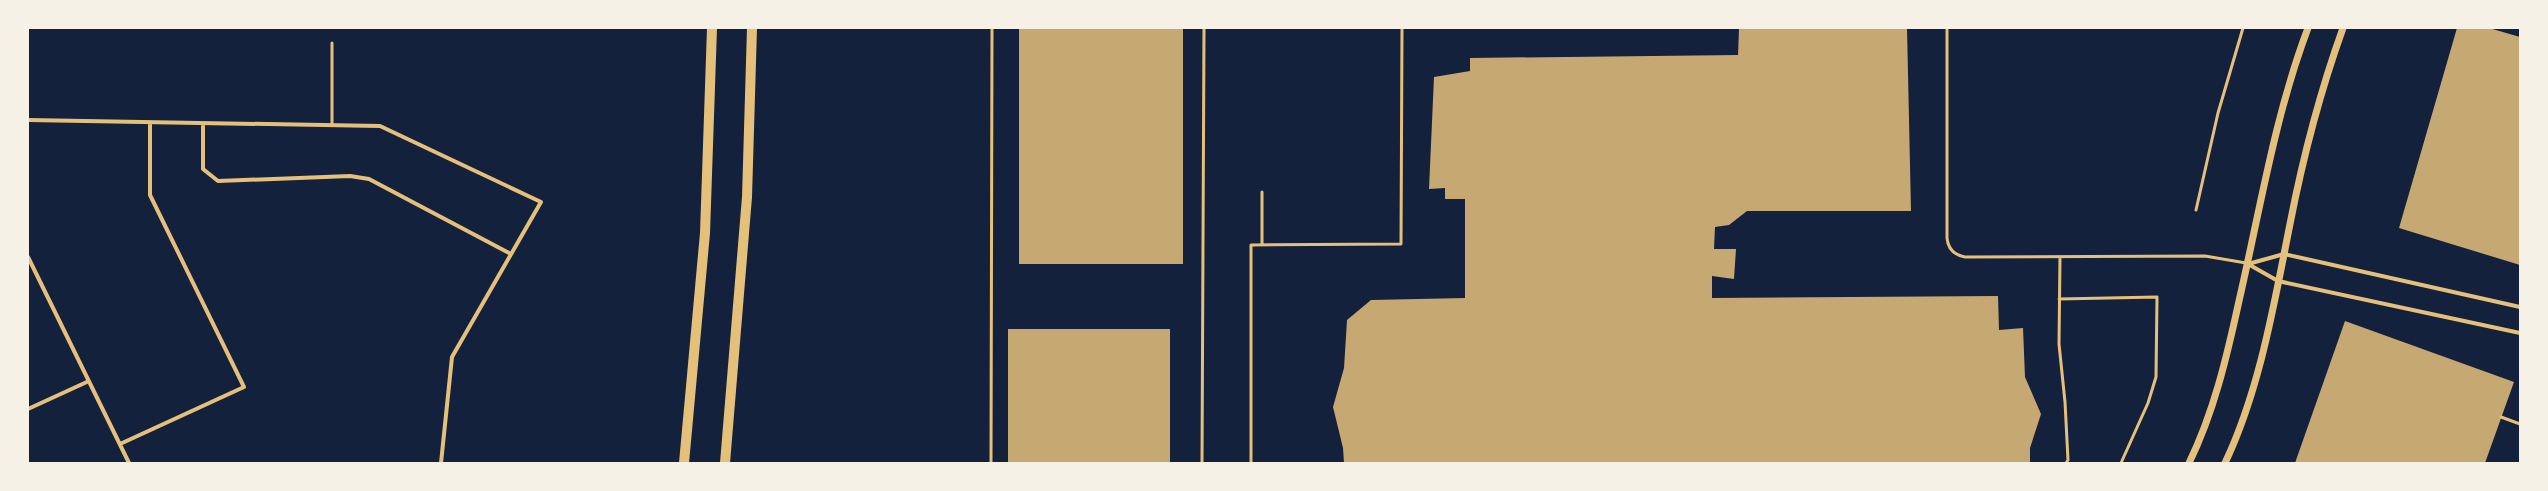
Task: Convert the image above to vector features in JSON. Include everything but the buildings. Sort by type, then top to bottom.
[{"type":"main road","points":[[684,463],[704,233],[712,28]]},
{"type":"main road","points":[[725,463],[747,197],[752,28]]},
{"type":"street","points":[[2190,463],[2217,393],[2277,133],[2308,28]]},
{"type":"street","points":[[2225,463],[2249,399],[2278,281],[2311,130],[2326,75],[2343,28]]},
{"type":"street","points":[[28,120],[380,126],[541,202],[452,356],[441,463]]},
{"type":"street","points":[[120,444],[244,387],[150,195],[150,123]]},
{"type":"street","points":[[203,124],[203,169],[218,181],[350,176],[369,179],[511,254]]},
{"type":"street","points":[[2248,264],[2284,254],[2520,307]]},
{"type":"street","points":[[28,257],[129,463]]},
{"type":"street","points":[[2248,264],[2278,281],[2520,333]]},
{"type":"street","points":[[28,409],[89,381]]},
{"type":"lane","points":[[991,463],[992,28]]},
{"type":"lane","points":[[1202,463],[1204,28]]},
{"type":"lane","points":[[1251,463],[1251,245],[1401,244],[1402,28]]},
{"type":"lane","points":[[1947,28],[1947,238],[1949,248],[1956,254],[1965,257],[2205,256],[2248,264]]},
{"type":"lane","points":[[2196,210],[2218,112],[2243,28]]},
{"type":"lane","points":[[332,43],[332,126]]},
{"type":"lane","points":[[1262,192],[1262,245]]},
{"type":"lane","points":[[2060,257],[2059,344],[2065,402],[2068,460],[2066,463]]},
{"type":"lane","points":[[2059,299],[2157,297],[2156,377],[2148,403],[2121,463]]},
{"type":"lane","points":[[2501,417],[2520,424]]}]
